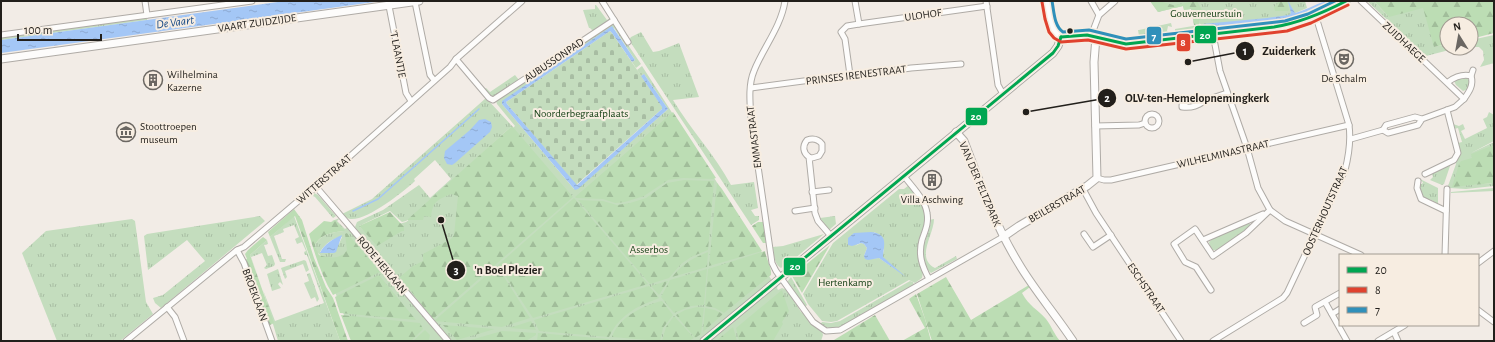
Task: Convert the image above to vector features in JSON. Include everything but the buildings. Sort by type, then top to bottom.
[{"type":"street","points":[[145,1],[146,15]]},
{"type":"street","points":[[1,35],[252,1]]},
{"type":"street","points":[[417,1],[430,75],[434,80]]},
{"type":"street","name":"VAART ZUIDZIJDE","points":[[1,59],[389,9],[417,1]]},
{"type":"street","name":"WITTERSTRAAT","points":[[515,7],[518,1]]},
{"type":"street","name":"WITTERSTRAAT","points":[[126,341],[237,250],[244,247],[310,191],[317,188],[320,183],[522,1]]},
{"type":"street","points":[[602,1],[628,42]]},
{"type":"street","name":"EMMASTRAAT","points":[[780,277],[772,263],[769,248],[751,118],[751,88],[754,72],[776,28],[785,1]]},
{"type":"street","points":[[856,1],[859,24]]},
{"type":"street","points":[[1047,1],[1052,28],[1061,37],[1094,36],[1113,42],[1126,44],[1288,25],[1316,17],[1346,1]]},
{"type":"street","points":[[1091,1],[1099,15]]},
{"type":"street","points":[[1094,36],[1099,15],[1115,1]]},
{"type":"street","name":"ZUIDHAEGE","points":[[1361,1],[1448,82],[1464,99]]},
{"type":"street","points":[[986,4],[998,85],[1003,94]]},
{"type":"street","name":"ULOHOF","points":[[850,76],[845,40],[841,32],[847,26],[936,14],[986,4]]},
{"type":"street","name":"'T LAANTJE","points":[[389,9],[406,93],[411,101]]},
{"type":"street","name":"OOSTERHOUTSTRAAT","points":[[1213,341],[1283,298],[1288,293],[1345,170],[1350,151],[1351,139],[1349,125],[1316,17]]},
{"type":"street","name":"AUBUSSONPAD","points":[[456,59],[489,98],[493,100],[614,20]]},
{"type":"street","points":[[1212,34],[1220,71],[1247,148],[1258,188],[1268,211],[1315,236],[1359,254]]},
{"type":"street","name":"BEILERSTRAAT","points":[[1004,237],[1019,226],[1083,189],[1097,178],[1094,36]]},
{"type":"street","points":[[704,341],[1055,51],[1061,37]]},
{"type":"street","name":"PRINSES IRENESTRAAT","points":[[751,88],[911,68],[961,64]]},
{"type":"street","points":[[1351,139],[1383,130],[1386,125],[1416,117],[1422,119],[1454,107],[1464,99],[1470,91],[1473,82],[1471,76],[1473,70]]},
{"type":"street","points":[[1448,82],[1454,78],[1471,76]]},
{"type":"street","points":[[1206,100],[1227,93]]},
{"type":"street","points":[[1425,174],[1454,160],[1458,153],[1448,110]]},
{"type":"street","points":[[1383,130],[1388,133],[1418,126],[1422,119]]},
{"type":"street","points":[[1095,126],[1139,125],[1145,123]]},
{"type":"street","name":"WILHELMINASTRAAT","points":[[1097,178],[1111,180],[1349,125]]},
{"type":"street","name":"VAN DER FELTZPARK","points":[[956,132],[964,141],[995,220],[1004,237]]},
{"type":"street","points":[[809,157],[814,208],[818,221],[831,236]]},
{"type":"street","points":[[904,176],[922,200],[926,209],[927,223],[920,254],[922,265],[929,279]]},
{"type":"street","points":[[1418,182],[1417,188],[1420,199],[1446,211]]},
{"type":"street","name":"RODE HEKLAAN","points":[[317,188],[448,341]]},
{"type":"street","name":"ESCHSTRAAT","points":[[1083,189],[1096,213],[1181,341]]},
{"type":"street","points":[[1445,254],[1446,189]]},
{"type":"street","points":[[812,192],[829,190]]},
{"type":"street","points":[[795,211],[814,208]]},
{"type":"street","points":[[1203,240],[1268,211]]},
{"type":"street","points":[[1211,290],[1196,267],[1185,262],[1174,244],[1195,229],[1213,256],[1246,233],[1268,211]]},
{"type":"street","points":[[1084,234],[1093,247],[1111,235]]},
{"type":"street","points":[[780,277],[813,322],[826,331],[834,331],[844,328],[1004,237],[1025,273],[1073,341]]},
{"type":"street","name":"BROEKLAAN","points":[[237,250],[244,263],[272,341]]},
{"type":"street","points":[[1479,262],[1494,251]]},
{"type":"street","points":[[1304,323],[1317,315],[1315,307],[1339,294]]},
{"type":"street","points":[[1325,302],[1347,341]]},
{"type":"street","points":[[167,307],[175,318],[184,341]]},
{"type":"street","points":[[1332,314],[1339,310]]},
{"type":"street","points":[[1479,311],[1494,322]]},
{"type":"street","points":[[1378,341],[1403,326]]},
{"type":"street","points":[[1394,332],[1398,341]]},
{"type":"green space","name":"Gouverneurstuin","points":[[1150,1],[1305,1],[1307,8],[1288,16],[1204,26],[1202,24],[1203,27],[1269,21],[1308,12],[1307,17],[1285,23],[1202,32],[1201,24],[1194,23],[1191,9],[1184,10],[1183,6],[1158,12]]},
{"type":"green space","points":[[1150,1],[1159,1],[1173,5],[1197,1],[1204,14],[1199,21],[1199,25],[1194,25],[1191,9],[1184,10],[1183,6],[1158,12]]},
{"type":"green space","points":[[1280,1],[1287,1],[1288,11],[1275,11],[1274,7]]},
{"type":"green space","points":[[1367,1],[1374,1],[1389,17],[1377,1],[1494,1],[1479,16],[1439,16],[1439,38],[1434,47],[1439,46],[1439,53],[1426,56]]},
{"type":"green space","points":[[1374,1],[1494,1],[1494,33],[1479,37],[1479,16],[1439,16],[1439,46],[1434,47],[1423,8],[1389,17]]},
{"type":"green space","points":[[595,5],[607,20],[610,18],[609,22],[594,32],[589,28],[583,10],[595,9]]},
{"type":"green space","points":[[1217,12],[1220,14],[1229,13],[1235,18],[1239,15],[1241,18],[1211,21],[1211,16]]},
{"type":"green space","points":[[147,17],[147,20],[1,40],[1,37]]},
{"type":"green space","name":"Asserbos","points":[[613,23],[641,64],[636,68],[632,62],[635,60],[614,28],[502,104],[574,189],[577,189],[668,109],[644,74],[641,76],[637,70],[642,66],[765,257],[768,273],[774,283],[778,285],[778,290],[782,288],[787,290],[801,312],[812,324],[822,331],[823,335],[821,341],[354,341],[321,256],[317,252],[315,246],[317,242],[327,234],[344,231],[335,221],[332,221],[340,218],[337,221],[345,229],[348,227],[357,238],[361,236],[355,227],[357,222],[383,210],[419,185],[430,198],[451,179],[435,160],[414,179],[415,181],[375,211],[350,219],[342,214],[372,199],[486,98],[512,126],[428,203],[515,126],[496,101]],"holes":[[[422,209],[406,222],[366,233],[359,226],[390,211],[402,222],[406,221]],[[342,237],[339,244],[320,252],[329,242]]]},
{"type":"green space","points":[[1171,23],[1172,27],[1168,26],[1167,31],[1172,33],[1172,36],[1132,40],[1131,37],[1139,36],[1138,30]]},
{"type":"green space","points":[[1199,25],[1199,33],[1175,35],[1175,29]]},
{"type":"green space","name":"Noorderbegraafplaats","points":[[610,31],[663,108],[576,185],[506,102]]},
{"type":"green space","points":[[641,32],[653,52],[679,43],[699,97],[673,100],[687,122],[718,163],[731,185],[754,182],[758,208],[751,210],[755,216],[759,216],[759,220],[751,225],[629,40],[631,37]]},
{"type":"green space","points":[[1494,35],[1494,63],[1480,67],[1484,60],[1483,51],[1479,47],[1479,38]]},
{"type":"green space","points":[[515,75],[519,80],[495,98],[491,97],[484,89],[486,88],[490,92]]},
{"type":"green space","points":[[1459,78],[1467,78],[1469,80],[1470,84],[1468,89],[1463,91],[1456,85],[1454,81]]},
{"type":"green space","points":[[673,112],[716,178],[683,178],[668,180],[644,196],[625,202],[615,203],[603,199],[575,197]]},
{"type":"green space","points":[[1489,112],[1494,115],[1494,141],[1471,153],[1494,142],[1494,182],[1452,186],[1494,183],[1494,186],[1466,189],[1449,188],[1448,186],[1456,164],[1458,143],[1462,142],[1458,128],[1454,129],[1453,124],[1459,126],[1463,124],[1465,129],[1461,131],[1465,139],[1487,128],[1483,119],[1487,117]]},
{"type":"green space","points":[[512,126],[573,197],[433,319],[400,277],[413,266],[423,261],[423,254],[451,239],[454,235],[458,196],[451,194],[436,202],[431,217],[424,216],[423,220],[407,220]]},
{"type":"green space","points":[[1494,145],[1494,183],[1452,187],[1461,161],[1472,158],[1471,154]]},
{"type":"green space","points":[[1449,163],[1450,166],[1444,184],[1442,185],[1430,180],[1433,177],[1432,173]]},
{"type":"green space","points":[[1418,178],[1438,188],[1438,205],[1430,200],[1424,199],[1421,196],[1419,186],[1423,182],[1417,179]]},
{"type":"green space","points":[[684,180],[714,181],[708,250],[691,257],[681,264],[669,278],[650,284],[578,200],[603,201],[617,205],[630,203],[646,198],[667,183]]},
{"type":"green space","points":[[717,183],[762,251],[709,266]]},
{"type":"green space","name":"Hertenkamp","points":[[909,185],[924,208],[926,222],[920,241],[923,272],[922,278],[915,283],[909,280],[837,321],[822,321],[808,304],[803,294],[833,243],[899,189],[904,189]],"holes":[[[875,232],[884,250],[882,257],[898,271],[879,258],[866,259],[864,256],[867,248],[864,244],[861,243],[855,246]]]},
{"type":"green space","points":[[1494,188],[1494,191],[1451,193],[1451,192]]},
{"type":"green space","points":[[314,193],[318,195],[336,216],[333,218],[315,197],[311,195]]},
{"type":"green space","points":[[574,198],[648,284],[533,318],[498,265]]},
{"type":"green space","points":[[294,209],[302,220],[314,258],[326,287],[333,298],[348,341],[340,341],[295,216],[270,237],[268,232]]},
{"type":"green space","points":[[390,212],[404,227],[404,231],[377,246],[359,226]]},
{"type":"green space","points":[[260,216],[265,221],[161,308],[155,303],[153,298],[163,295],[205,261],[187,240],[148,270],[144,236],[147,234]]},
{"type":"green space","points":[[294,216],[340,341],[278,341],[263,290],[275,321],[324,303],[307,255],[305,255],[304,252],[306,251],[302,242],[297,244],[295,239],[299,237],[294,225],[283,229],[284,232],[274,236],[282,259],[286,259],[285,262],[280,262],[270,237]]},
{"type":"green space","points":[[835,216],[836,224],[829,230],[820,218]]},
{"type":"green space","points":[[132,219],[135,221],[146,302],[153,314],[120,341],[57,341],[22,253],[46,231]]},
{"type":"green space","points":[[934,219],[926,252],[926,258],[929,264],[935,268],[956,256],[957,259],[931,273],[928,270],[926,271],[922,257],[923,243],[925,242],[931,222],[929,220]]},
{"type":"green space","points":[[335,220],[345,231],[323,236],[315,246],[319,255],[332,258],[344,254],[347,250],[345,234],[347,233],[380,272],[333,295],[316,258],[309,234],[324,221],[331,222]]},
{"type":"green space","points":[[758,222],[763,222],[766,243],[763,243],[752,226]]},
{"type":"green space","points":[[1247,223],[1250,224],[1249,228],[1218,250],[1212,250],[1209,242],[1213,238]]},
{"type":"green space","points":[[824,234],[781,268],[777,264],[773,247],[783,246]]},
{"type":"green space","points":[[263,237],[267,240],[250,255],[274,323],[268,326],[244,260],[247,259],[245,254],[248,250]]},
{"type":"green space","points":[[267,240],[268,244],[264,245],[268,256],[272,255],[275,264],[274,266],[266,269],[264,268],[267,265],[262,253],[251,257],[261,285],[250,255]]},
{"type":"green space","points":[[830,245],[802,293],[792,276]]},
{"type":"green space","points":[[765,251],[771,269],[771,275],[724,313],[715,308],[705,306],[708,269]]},
{"type":"green space","points":[[708,252],[707,267],[672,277],[688,262]]},
{"type":"green space","points":[[304,260],[306,261],[309,270],[306,272],[303,264],[285,271],[287,277],[285,279],[281,268]]},
{"type":"green space","points":[[497,266],[530,318],[502,327],[434,321]]},
{"type":"green space","points":[[278,269],[283,285],[280,282],[278,284],[281,288],[272,291],[267,274]]},
{"type":"green space","points":[[707,269],[704,305],[691,306],[674,313],[661,297],[670,280]]},
{"type":"green space","points":[[310,273],[319,299],[317,302],[315,297],[311,299],[304,283],[309,281],[307,274]]},
{"type":"green space","points":[[379,275],[416,320],[340,313],[335,297]]},
{"type":"green space","points":[[791,277],[807,305],[805,307],[787,282]]},
{"type":"green space","points":[[946,277],[971,320],[1029,285],[1030,287],[1022,293],[1030,304],[1046,319],[1060,341],[932,341],[917,294]]},
{"type":"green space","points":[[667,281],[659,295],[651,286]]},
{"type":"green space","points":[[910,281],[913,282],[914,285],[840,327],[832,329],[820,325],[822,322],[831,323],[840,321]]},
{"type":"green space","points":[[649,286],[659,298],[630,312],[620,321],[609,337],[539,331],[534,320]]},
{"type":"green space","points":[[782,290],[789,311],[773,341],[739,341],[736,328]]},
{"type":"green space","points":[[916,294],[931,341],[902,341],[925,328],[909,299]]},
{"type":"green space","points":[[662,301],[673,315],[663,328],[660,341],[612,337],[615,330],[625,318],[639,309]]},
{"type":"green space","points":[[697,307],[704,308],[701,334],[695,338],[676,315],[685,310]]},
{"type":"green space","points":[[705,308],[715,310],[723,314],[703,332]]},
{"type":"green space","points":[[341,315],[420,323],[423,329],[411,341],[351,341]]},
{"type":"green space","points":[[875,315],[890,341],[834,341],[834,340]]},
{"type":"green space","points":[[674,316],[694,338],[689,341],[662,341],[666,327]]},
{"type":"green space","points":[[531,321],[536,330],[509,328]]},
{"type":"green space","points":[[443,325],[495,329],[457,340]]},
{"type":"green space","points":[[733,327],[737,341],[716,341]]},
{"type":"green space","points":[[425,330],[430,335],[429,341],[413,341]]},
{"type":"green space","points":[[502,331],[536,333],[536,335],[526,341],[467,341]]},
{"type":"green space","points":[[538,333],[609,339],[608,341],[537,341]]},
{"type":"water","name":"De Vaart","points":[[285,1],[382,1],[1,53],[1,40]]},
{"type":"water","points":[[1288,1],[1295,13],[1322,2],[1330,1],[1316,9],[1285,18],[1252,23],[1203,27],[1203,24],[1289,15],[1291,13]]},
{"type":"water","points":[[612,26],[635,60],[632,62],[610,31],[506,102],[577,185],[662,109],[641,76],[644,74],[668,109],[578,189],[575,190],[502,104],[502,101]]},
{"type":"water","points":[[485,119],[491,122],[492,127],[490,132],[455,163],[452,165],[447,164],[444,158],[445,151],[470,130],[479,120]]},
{"type":"water","points":[[871,232],[881,235],[884,242],[883,257],[906,277],[879,258],[868,260],[865,259],[864,256],[867,248],[864,244],[861,243],[852,246],[848,245],[848,238],[854,233]]},
{"type":"water","points":[[342,235],[336,252],[320,253],[329,242]]},
{"type":"waterway","points":[[353,211],[378,199],[479,109]]},
{"type":"transit line","name":"7","points":[[1052,1],[1056,22],[1063,32],[1089,30],[1126,39],[1285,21],[1308,14],[1335,1]]},
{"type":"transit line","name":"20","points":[[1061,37],[1087,35],[1126,44],[1274,27],[1311,17],[1346,1]]},
{"type":"transit line","name":"8","points":[[1042,2],[1049,32],[1054,38],[1061,42],[1088,40],[1126,49],[1287,31],[1311,23],[1348,5]]},
{"type":"transit line","name":"20","points":[[704,341],[1053,53],[1058,46],[1061,37]]},
{"type":"place","name":"De Schalm","points":[[1344,59]]},
{"type":"place","name":"Zuiderkerk","points":[[1188,62]]},
{"type":"place","name":"Wilhelmina Kazerne","points":[[153,80]]},
{"type":"place","name":"OLV-ten-Hemelopnemingkerk","points":[[1026,112]]},
{"type":"place","name":"Stoottroepen museum","points":[[126,132]]},
{"type":"place","name":"Villa Aschwing","points":[[932,180]]},
{"type":"place","name":"'n Boel Plezier","points":[[441,220]]}]
